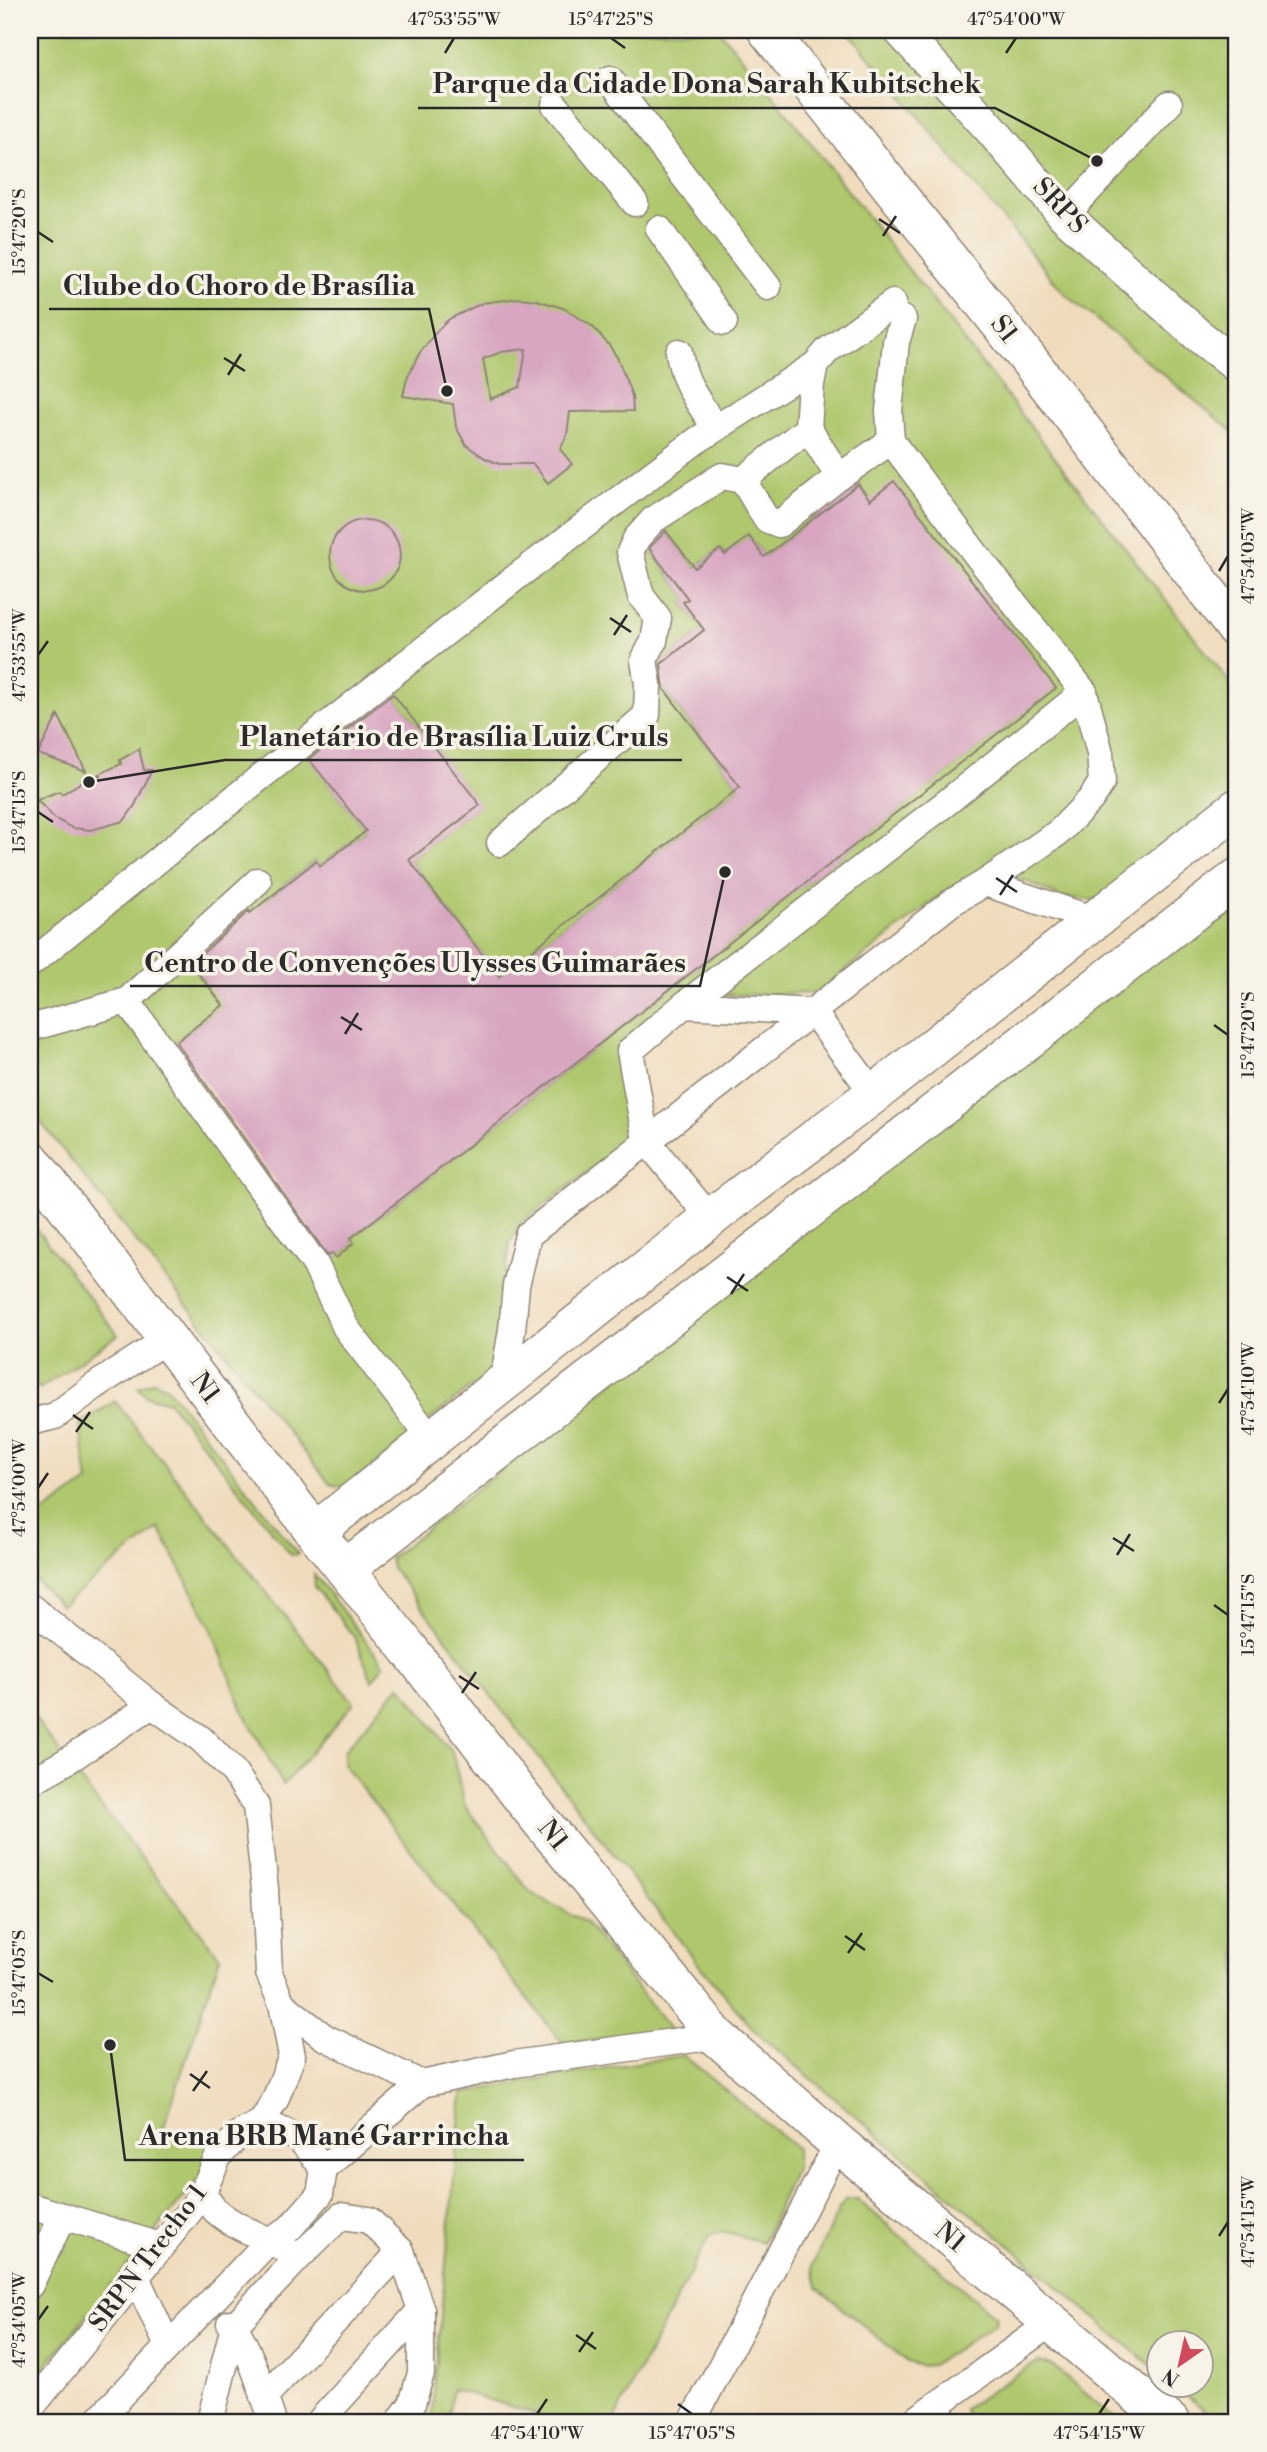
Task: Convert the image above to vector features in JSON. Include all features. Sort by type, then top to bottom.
[{"type":"highway","name":"S1","points":[[767,30],[1032,364],[1237,630]]},
{"type":"highway","points":[[315,1532],[717,1213],[874,1094],[1237,808]]},
{"type":"highway","points":[[345,1569],[1234,881],[1196,841]]},
{"type":"highway","name":"N1","points":[[30,1159],[523,1799],[716,2036],[1165,2420]]},
{"type":"highway","points":[[432,1440],[463,1478]]},
{"type":"main road","name":"SRPS","points":[[900,30],[988,126],[1065,216],[1199,336],[1237,366]]},
{"type":"lane","points":[[610,79],[768,287]]},
{"type":"lane","points":[[1065,216],[1170,104]]},
{"type":"lane","points":[[555,105],[635,203]]},
{"type":"lane","points":[[659,229],[724,322]]},
{"type":"lane","points":[[30,964],[258,779],[519,575],[716,428],[815,365],[828,350],[898,311],[888,411],[891,441],[1084,692],[1100,752],[1102,782],[1091,799],[1059,831],[951,904],[528,1235],[516,1286],[503,1383]]},
{"type":"lane","points":[[679,352],[692,394],[716,428]]},
{"type":"lane","points":[[815,365],[808,428],[839,477]]},
{"type":"lane","points":[[743,480],[808,428]]},
{"type":"lane","points":[[500,843],[647,715],[648,684],[644,660],[654,641],[658,618],[641,596],[630,552],[636,539],[653,520],[722,476],[743,480],[766,519],[779,524],[891,441]]},
{"type":"lane","points":[[717,1213],[701,1207],[646,1140],[630,1051],[684,1005],[946,803],[1084,692]]},
{"type":"lane","points":[[30,1028],[127,1001],[258,881]]},
{"type":"lane","points":[[985,883],[1095,920]]},
{"type":"lane","points":[[127,1001],[315,1264],[346,1328],[432,1440]]},
{"type":"lane","points":[[684,1005],[813,1012]]},
{"type":"lane","points":[[813,1012],[874,1094]]},
{"type":"lane","points":[[30,1419],[35,1421],[55,1416],[167,1339]]},
{"type":"lane","name":"SRPN Trecho 1","points":[[30,1607],[152,1705],[201,1739],[234,1772],[256,1806],[265,1889],[269,1973],[282,2004],[292,2056],[275,2100],[262,2122],[239,2134],[218,2157],[202,2194],[30,2409]]},
{"type":"lane","points":[[30,1782],[152,1705]]},
{"type":"lane","points":[[282,2004],[324,2037],[422,2084]]},
{"type":"lane","points":[[96,2422],[270,2240],[289,2229],[320,2194],[324,2169],[422,2084],[514,2064],[716,2036]]},
{"type":"lane","points":[[262,2122],[299,2138],[324,2169]]},
{"type":"lane","points":[[696,2414],[838,2143]]},
{"type":"lane","points":[[202,2194],[216,2211],[246,2230],[285,2247],[298,2258]]},
{"type":"lane","points":[[30,2206],[160,2246]]},
{"type":"lane","points":[[30,2285],[63,2216]]},
{"type":"lane","points":[[210,2422],[234,2326],[341,2216],[369,2220],[401,2251],[421,2310],[421,2373],[412,2403],[399,2422]]},
{"type":"lane","points":[[264,2397],[401,2251]]},
{"type":"lane","points":[[136,2277],[168,2346]]},
{"type":"lane","points":[[204,2308],[234,2326],[242,2339],[273,2422]]},
{"type":"lane","points":[[319,2422],[421,2310]]},
{"type":"lane","points":[[913,2422],[1051,2322]]},
{"type":"green space","points":[[30,30],[719,30],[777,100],[1237,692],[1237,793],[1098,901],[1060,897],[1026,881],[986,871],[946,891],[817,993],[680,996],[625,1042],[634,1125],[629,1141],[523,1221],[510,1243],[492,1370],[346,1488],[330,1484],[30,1109]],"holes":[[[858,484],[870,500],[1055,688],[351,1238],[354,1243],[336,1257],[332,1253],[326,1257],[166,1050],[240,992],[208,986],[185,956],[246,908],[270,938],[292,931],[267,899],[315,861],[320,866],[366,831],[305,753],[388,688],[479,805],[409,860],[499,976],[740,787],[650,672],[704,630],[683,603],[688,599],[646,545],[666,531],[695,568],[720,549],[725,555],[749,537],[764,557]]]},
{"type":"green space","points":[[847,30],[1237,30],[1237,435],[1064,293]]},
{"type":"green space","points":[[1237,888],[1237,2422],[1219,2422],[1192,2400],[1214,2400],[1214,2330],[1144,2330],[1144,2359],[755,2031],[699,1965],[392,1568],[390,1558]]},
{"type":"green space","points":[[30,1221],[118,1335],[39,1389],[30,1377]]},
{"type":"green space","points":[[154,1381],[166,1386],[298,1554],[291,1555],[169,1402],[146,1396],[138,1387]]},
{"type":"green space","points":[[115,1401],[354,1703],[283,1785],[244,1713],[211,1628],[159,1528],[61,1606],[30,1575],[30,1522],[88,1482],[80,1424]]},
{"type":"green space","points":[[314,1574],[384,1665],[372,1681],[355,1638],[315,1587]]},
{"type":"green space","points":[[400,1685],[452,1752],[465,1806],[531,1893],[585,1922],[672,2032],[563,2044],[343,1764],[344,1751]]},
{"type":"green space","points":[[30,1712],[220,1957],[162,2132],[212,2141],[209,2166],[30,2385]]},
{"type":"green space","points":[[683,2055],[796,2148],[796,2168],[763,2242],[722,2231],[709,2236],[613,2422],[562,2422],[453,2389],[447,2422],[431,2422],[462,2093]]},
{"type":"green space","points":[[847,2199],[857,2199],[996,2317],[995,2324],[932,2365],[920,2366],[908,2362],[817,2287],[812,2266],[840,2207]]},
{"type":"green space","points":[[1039,2362],[1052,2365],[1119,2422],[968,2422],[964,2409]]},
{"type":"building","points":[[519,298],[563,308],[592,326],[609,345],[618,359],[632,396],[633,411],[570,412],[567,435],[560,449],[572,464],[548,483],[533,464],[499,464],[466,445],[456,427],[453,404],[403,396],[407,378],[419,354],[436,332],[449,319],[482,303]],"holes":[[[526,349],[520,387],[490,399],[483,359],[501,352]]]},
{"type":"building","points":[[894,481],[1056,688],[351,1238],[354,1243],[336,1258],[332,1253],[328,1256],[176,1042],[223,1005],[191,964],[249,911],[250,913],[316,861],[320,866],[366,831],[309,759],[393,694],[480,805],[409,860],[499,976],[740,787],[664,689],[661,664],[704,630],[683,602],[688,599],[649,548],[666,531],[695,568],[720,549],[725,555],[749,536],[764,557],[858,484],[870,500]]},
{"type":"building","points":[[365,520],[390,530],[400,555],[390,580],[365,590],[340,580],[330,555],[340,530]]},
{"type":"building","points":[[58,715],[86,771],[38,754]]},
{"type":"building","points":[[139,749],[144,770],[152,770],[124,821],[91,830],[72,828],[54,818],[37,800],[59,791],[62,794],[88,775],[88,786],[90,780],[92,783],[91,777],[102,776],[97,775],[121,764],[120,760]]},
{"type":"place","name":"Parque da Cidade Dona Sarah Kubitschek","points":[[1097,161]]},
{"type":"place","name":"Clube do Choro de Brasília","points":[[447,391]]},
{"type":"place","name":"Planetário de Brasília Luiz Cruls","points":[[89,782]]},
{"type":"place","name":"Centro de Convenções Ulysses Guimarães","points":[[725,872]]},
{"type":"place","name":"Arena BRB Mané Garrincha","points":[[110,2045]]}]
